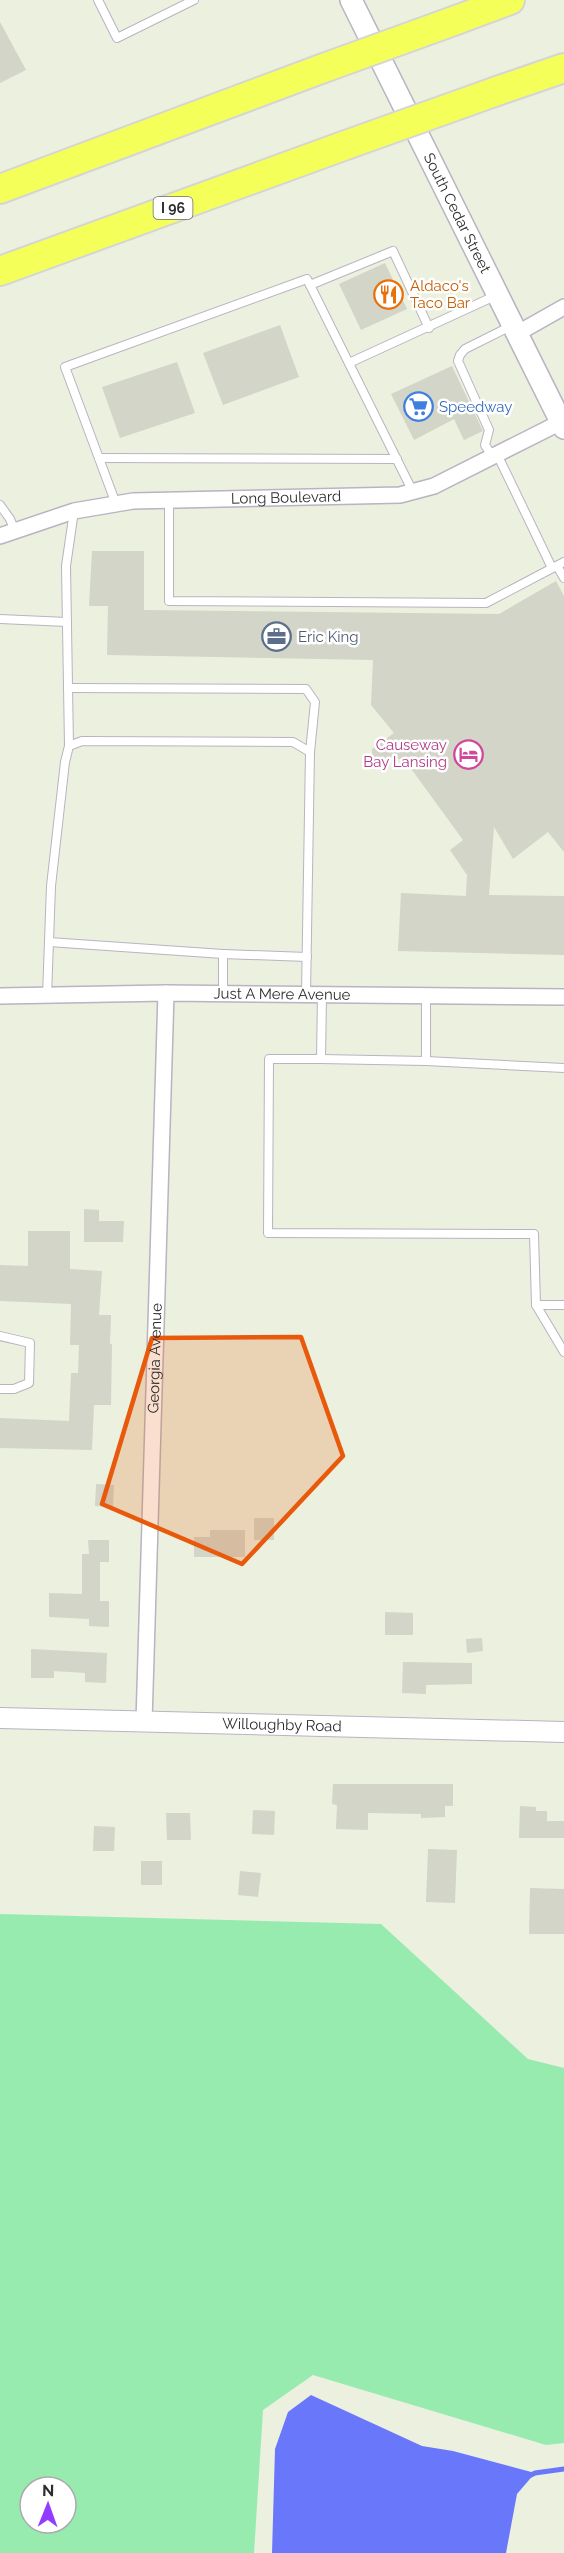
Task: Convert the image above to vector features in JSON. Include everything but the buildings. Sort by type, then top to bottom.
[{"type":"highway","points":[[0,189],[510,0]]},
{"type":"highway","name":"I 96","points":[[0,271],[564,68]]},
{"type":"main road","name":"South Cedar Street","points":[[351,0],[563,425]]},
{"type":"street","points":[[516,329],[564,307]]},
{"type":"street","name":"Long Boulevard","points":[[7,534],[74,511],[133,501],[400,495],[434,486],[494,455],[563,425]]},
{"type":"street","name":"Just A Mere Avenue","points":[[0,996],[166,993],[564,997]]},
{"type":"street","name":"Georgia Avenue","points":[[144,1722],[166,993]]},
{"type":"street","name":"Willoughby Road","points":[[0,1718],[564,1732]]},
{"type":"lane","points":[[98,0],[117,38],[194,0]]},
{"type":"lane","points":[[310,285],[393,251],[429,328]]},
{"type":"lane","points":[[116,504],[64,367],[307,279],[413,492]]},
{"type":"lane","points":[[349,363],[498,295]]},
{"type":"lane","points":[[516,329],[465,349],[458,361],[489,430],[485,445],[494,455],[564,578]]},
{"type":"lane","points":[[99,458],[397,459]]},
{"type":"lane","points":[[169,500],[169,601],[486,603],[558,565]]},
{"type":"lane","points":[[0,505],[10,519],[7,534]]},
{"type":"lane","points":[[47,996],[51,886],[65,762],[69,746],[66,566],[74,511]]},
{"type":"lane","points":[[0,619],[67,622]]},
{"type":"lane","points":[[68,688],[306,689],[315,702],[310,752],[307,957],[321,1059]]},
{"type":"lane","points":[[69,746],[82,741],[292,742],[310,752]]},
{"type":"lane","points":[[49,942],[223,954],[307,957]]},
{"type":"lane","points":[[223,954],[223,994]]},
{"type":"lane","points":[[426,996],[426,1061]]},
{"type":"lane","points":[[564,1068],[426,1061],[269,1059],[268,1233],[534,1233],[536,1305],[564,1352]]},
{"type":"lane","points":[[536,1305],[564,1305]]},
{"type":"lane","points":[[0,1336],[30,1343],[29,1383],[14,1389],[0,1389]]},
{"type":"highlighted area","points":[[301,1337],[343,1456],[242,1564],[102,1504],[152,1338]]},
{"type":"green space","points":[[0,1914],[381,1924],[528,2059],[564,2068],[564,2443],[546,2445],[313,2375],[263,2410],[254,2553],[0,2553]]},
{"type":"shaded area","points":[[311,2395],[422,2446],[453,2451],[535,2473],[517,2494],[506,2553],[272,2553],[275,2449],[288,2412]]},
{"type":"waterway","points":[[529,2476],[564,2469]]},
{"type":"place","name":"Aldaco's Taco Bar","points":[[389,295]]},
{"type":"place","name":"Speedway","points":[[418,407]]},
{"type":"place","name":"Eric King","points":[[277,637]]},
{"type":"place","name":"Causeway Bay Lansing","points":[[468,754]]}]
